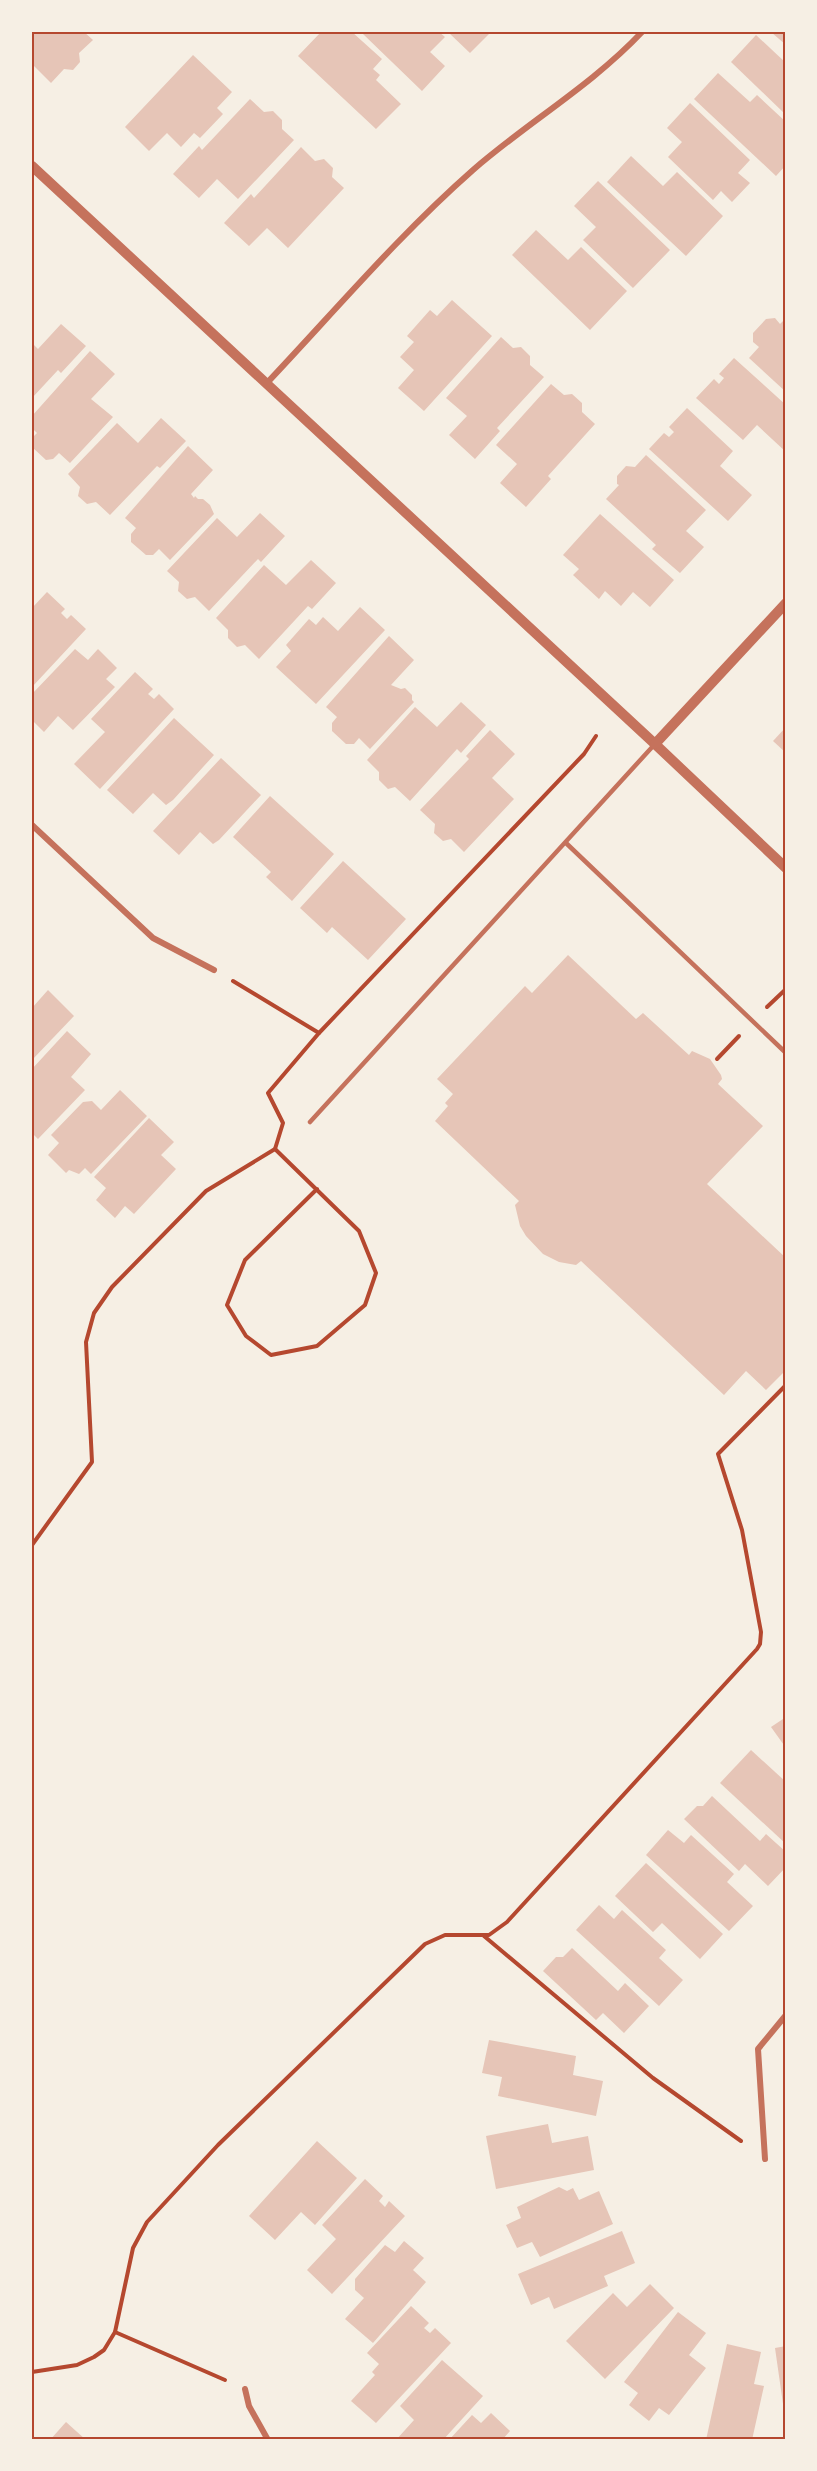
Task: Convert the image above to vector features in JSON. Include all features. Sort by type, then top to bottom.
[{"type":"street","points":[[265,384],[420,219],[471,171],[543,114],[587,83],[642,32]]},
{"type":"street","points":[[32,166],[786,868]]},
{"type":"street","points":[[655,744],[786,603]]},
{"type":"street","points":[[32,825],[153,938],[214,970]]},
{"type":"street","points":[[765,2159],[758,2049],[786,2015]]},
{"type":"street","points":[[245,2389],[249,2406],[268,2439]]},
{"type":"lane","points":[[310,1122],[655,744]]},
{"type":"lane","points":[[566,843],[786,1053]]},
{"type":"path","points":[[32,1545],[92,1462],[86,1342],[94,1313],[112,1287],[206,1191],[275,1149],[283,1123],[268,1093],[320,1033],[584,754],[596,736]]},
{"type":"path","points":[[214,970],[320,1033]]},
{"type":"path","points":[[275,1149],[317,1189],[359,1231],[376,1273],[365,1305],[317,1346],[271,1355],[246,1336],[227,1305],[245,1260],[317,1189]]},
{"type":"path","points":[[32,2372],[71,2367],[94,2357],[104,2349],[116,2332],[128,2265],[136,2239],[147,2222],[183,2181],[425,1944],[445,1935],[494,1934],[507,1922],[760,1644],[761,1632],[742,1530],[718,1454],[786,1384]]},
{"type":"path","points":[[483,1936],[653,2078],[765,2159]]},
{"type":"path","points":[[116,2332],[245,2389]]},
{"type":"building","points":[[32,32],[84,32],[93,40],[79,53],[80,62],[73,70],[64,69],[51,83],[32,64]]},
{"type":"building","points":[[321,32],[352,32],[382,59],[373,69],[380,75],[376,80],[401,104],[376,129],[298,56]]},
{"type":"building","points":[[366,32],[439,32],[445,37],[430,52],[445,66],[422,91],[363,34]]},
{"type":"building","points":[[448,32],[491,32],[470,53]]},
{"type":"building","points":[[771,32],[786,32],[786,45]]},
{"type":"building","points":[[756,35],[786,63],[786,115],[731,62]]},
{"type":"building","points":[[193,55],[232,92],[217,108],[223,114],[200,138],[194,133],[181,147],[167,133],[149,151],[125,127]]},
{"type":"building","points":[[718,73],[750,102],[757,95],[786,122],[786,165],[776,176],[694,99]]},
{"type":"building","points":[[250,99],[264,112],[273,111],[282,120],[282,129],[294,140],[238,199],[217,179],[199,198],[173,174],[199,146],[202,150]]},
{"type":"building","points":[[690,103],[750,160],[738,173],[750,183],[732,202],[721,191],[713,200],[668,157],[682,142],[667,128]]},
{"type":"building","points":[[301,147],[315,161],[324,159],[333,168],[332,177],[344,188],[288,248],[267,228],[249,246],[224,223],[251,194],[254,198]]},
{"type":"building","points":[[631,156],[663,186],[677,172],[723,216],[686,256],[607,182]]},
{"type":"building","points":[[598,181],[670,250],[633,288],[583,240],[596,227],[574,206]]},
{"type":"building","points":[[536,230],[568,260],[581,247],[627,291],[590,330],[512,255]]},
{"type":"building","points":[[452,300],[492,336],[424,411],[398,388],[414,370],[400,357],[414,342],[407,336],[430,310],[437,316]]},
{"type":"building","points":[[775,318],[780,324],[786,318],[786,392],[749,358],[759,347],[753,342],[753,333],[766,319]]},
{"type":"building","points":[[61,324],[86,346],[61,373],[58,370],[32,398],[32,343],[38,349]]},
{"type":"building","points":[[501,337],[513,348],[521,347],[530,356],[530,365],[544,377],[497,428],[500,431],[475,459],[449,435],[467,416],[446,398]]},
{"type":"building","points":[[90,351],[115,374],[91,399],[113,417],[70,463],[59,453],[53,459],[46,460],[32,447],[32,438],[37,433],[32,428],[32,416]]},
{"type":"building","points":[[734,358],[786,405],[786,452],[757,425],[743,440],[696,398],[714,379],[719,384],[724,378],[719,374]]},
{"type":"building","points":[[551,384],[564,395],[572,394],[582,403],[582,412],[595,424],[548,476],[551,479],[526,507],[500,483],[517,464],[496,445]]},
{"type":"building","points":[[687,408],[733,451],[720,466],[752,495],[728,521],[649,449],[664,433],[669,437],[674,432],[669,427]]},
{"type":"building","points":[[161,418],[186,441],[160,468],[157,466],[110,515],[96,502],[87,504],[78,496],[80,487],[68,474],[117,423],[138,443]]},
{"type":"building","points":[[188,446],[213,470],[191,494],[194,498],[195,496],[203,499],[210,505],[214,514],[170,560],[159,549],[153,555],[146,555],[131,542],[131,534],[136,528],[125,518]]},
{"type":"building","points":[[646,455],[706,510],[686,531],[704,547],[680,573],[652,549],[656,545],[606,499],[619,485],[617,476],[626,466],[635,467]]},
{"type":"building","points":[[260,513],[285,536],[261,562],[258,559],[209,611],[195,597],[187,599],[178,591],[179,582],[167,571],[217,518],[237,537]]},
{"type":"building","points":[[600,514],[674,580],[650,607],[633,592],[621,606],[605,591],[599,599],[573,575],[579,569],[563,555]]},
{"type":"building","points":[[311,560],[336,583],[312,609],[308,606],[259,659],[245,645],[237,647],[228,638],[228,630],[216,618],[264,565],[286,585]]},
{"type":"building","points":[[47,592],[65,609],[61,613],[67,619],[71,615],[86,629],[32,687],[32,608]]},
{"type":"building","points":[[360,607],[385,630],[316,704],[276,667],[291,651],[286,645],[309,619],[316,625],[323,617],[338,631]]},
{"type":"building","points":[[389,636],[414,660],[391,685],[401,689],[405,688],[412,695],[414,702],[370,749],[359,738],[354,744],[346,744],[332,731],[332,723],[337,717],[326,707]]},
{"type":"building","points":[[75,649],[88,660],[98,649],[117,668],[106,679],[115,687],[73,730],[58,716],[44,732],[32,720],[32,694]]},
{"type":"building","points":[[135,672],[153,689],[148,694],[154,699],[159,694],[174,709],[100,789],[74,764],[105,732],[91,719]]},
{"type":"building","points":[[461,702],[486,725],[461,753],[457,749],[410,801],[395,787],[388,789],[379,780],[379,772],[367,760],[415,707],[437,727]]},
{"type":"building","points":[[174,718],[214,755],[173,800],[166,805],[153,793],[133,814],[107,790]]},
{"type":"building","points":[[786,727],[786,753],[773,741]]},
{"type":"building","points":[[490,730],[515,754],[492,778],[514,799],[464,852],[451,839],[443,841],[434,833],[435,824],[420,810],[469,759],[466,756]]},
{"type":"building","points":[[221,758],[261,795],[219,840],[213,844],[200,832],[179,855],[153,831]]},
{"type":"building","points":[[270,796],[334,854],[292,901],[266,877],[271,872],[233,837]]},
{"type":"building","points":[[343,861],[406,919],[368,960],[332,927],[327,933],[300,908]]},
{"type":"building","points":[[568,955],[636,1019],[643,1013],[689,1055],[692,1051],[710,1059],[721,1075],[722,1079],[718,1084],[763,1126],[707,1184],[786,1258],[786,1370],[766,1390],[746,1371],[724,1395],[581,1261],[576,1265],[559,1262],[543,1254],[520,1226],[515,1205],[519,1201],[435,1121],[448,1106],[445,1103],[453,1094],[437,1079],[525,986],[532,993]]},
{"type":"building","points":[[48,990],[74,1016],[32,1060],[32,1008]]},
{"type":"building","points":[[67,1031],[91,1054],[71,1077],[85,1090],[38,1139],[32,1133],[32,1069]]},
{"type":"building","points":[[120,1090],[147,1116],[91,1174],[85,1168],[79,1174],[69,1170],[66,1173],[48,1155],[59,1143],[51,1135],[83,1102],[92,1101],[101,1110]]},
{"type":"building","points":[[149,1118],[174,1142],[161,1155],[176,1169],[134,1214],[125,1206],[115,1218],[96,1200],[106,1188],[94,1177]]},
{"type":"building","points":[[786,1717],[786,1748],[771,1727]]},
{"type":"building","points":[[751,1750],[786,1782],[786,1844],[720,1783]]},
{"type":"building","points":[[712,1796],[760,1841],[766,1834],[786,1852],[786,1867],[768,1886],[745,1864],[739,1871],[684,1819],[697,1806],[703,1806]]},
{"type":"building","points":[[668,1830],[684,1843],[691,1835],[734,1874],[727,1882],[753,1906],[729,1931],[646,1855]]},
{"type":"building","points":[[646,1863],[723,1934],[700,1959],[662,1923],[653,1932],[615,1896]]},
{"type":"building","points":[[599,1905],[614,1919],[622,1910],[666,1950],[659,1958],[683,1980],[659,2006],[576,1930]]},
{"type":"building","points":[[572,1948],[618,1991],[625,1983],[649,2006],[624,2033],[603,2013],[596,2020],[543,1971],[556,1957],[563,1957]]},
{"type":"building","points":[[489,2040],[576,2056],[573,2075],[603,2081],[596,2116],[498,2096],[502,2077],[482,2073]]},
{"type":"building","points":[[548,2124],[552,2143],[588,2136],[594,2170],[496,2189],[486,2136]]},
{"type":"building","points":[[317,2141],[357,2178],[315,2225],[301,2212],[275,2240],[249,2216]]},
{"type":"building","points":[[365,2179],[383,2196],[379,2201],[385,2207],[389,2201],[405,2216],[332,2294],[307,2270],[336,2239],[322,2225]]},
{"type":"building","points":[[559,2187],[567,2191],[573,2188],[579,2200],[599,2191],[613,2224],[540,2257],[532,2242],[517,2248],[506,2225],[521,2218],[517,2207]]},
{"type":"building","points":[[622,2231],[635,2263],[604,2276],[608,2286],[554,2309],[549,2297],[531,2305],[518,2274]]},
{"type":"building","points":[[404,2241],[424,2258],[413,2270],[426,2282],[373,2343],[345,2319],[364,2298],[355,2290],[355,2279],[385,2245],[395,2252]]},
{"type":"building","points":[[650,2284],[674,2308],[605,2379],[566,2341],[613,2293],[627,2307]]},
{"type":"building","points":[[411,2306],[429,2323],[424,2328],[430,2333],[435,2328],[451,2343],[376,2423],[351,2401],[375,2375],[372,2372],[379,2364],[367,2353]]},
{"type":"building","points":[[678,2312],[706,2333],[689,2355],[706,2368],[669,2415],[659,2408],[649,2421],[629,2405],[638,2393],[624,2382]]},
{"type":"building","points":[[727,2344],[761,2352],[754,2384],[764,2386],[752,2440],[706,2440]]},
{"type":"building","points":[[786,2346],[786,2411],[784,2411],[775,2348]]},
{"type":"building","points":[[442,2360],[483,2396],[443,2440],[396,2440],[414,2420],[400,2406]]},
{"type":"building","points":[[491,2413],[510,2431],[502,2440],[449,2440],[472,2415],[481,2423]]},
{"type":"building","points":[[66,2422],[86,2440],[50,2440]]}]
